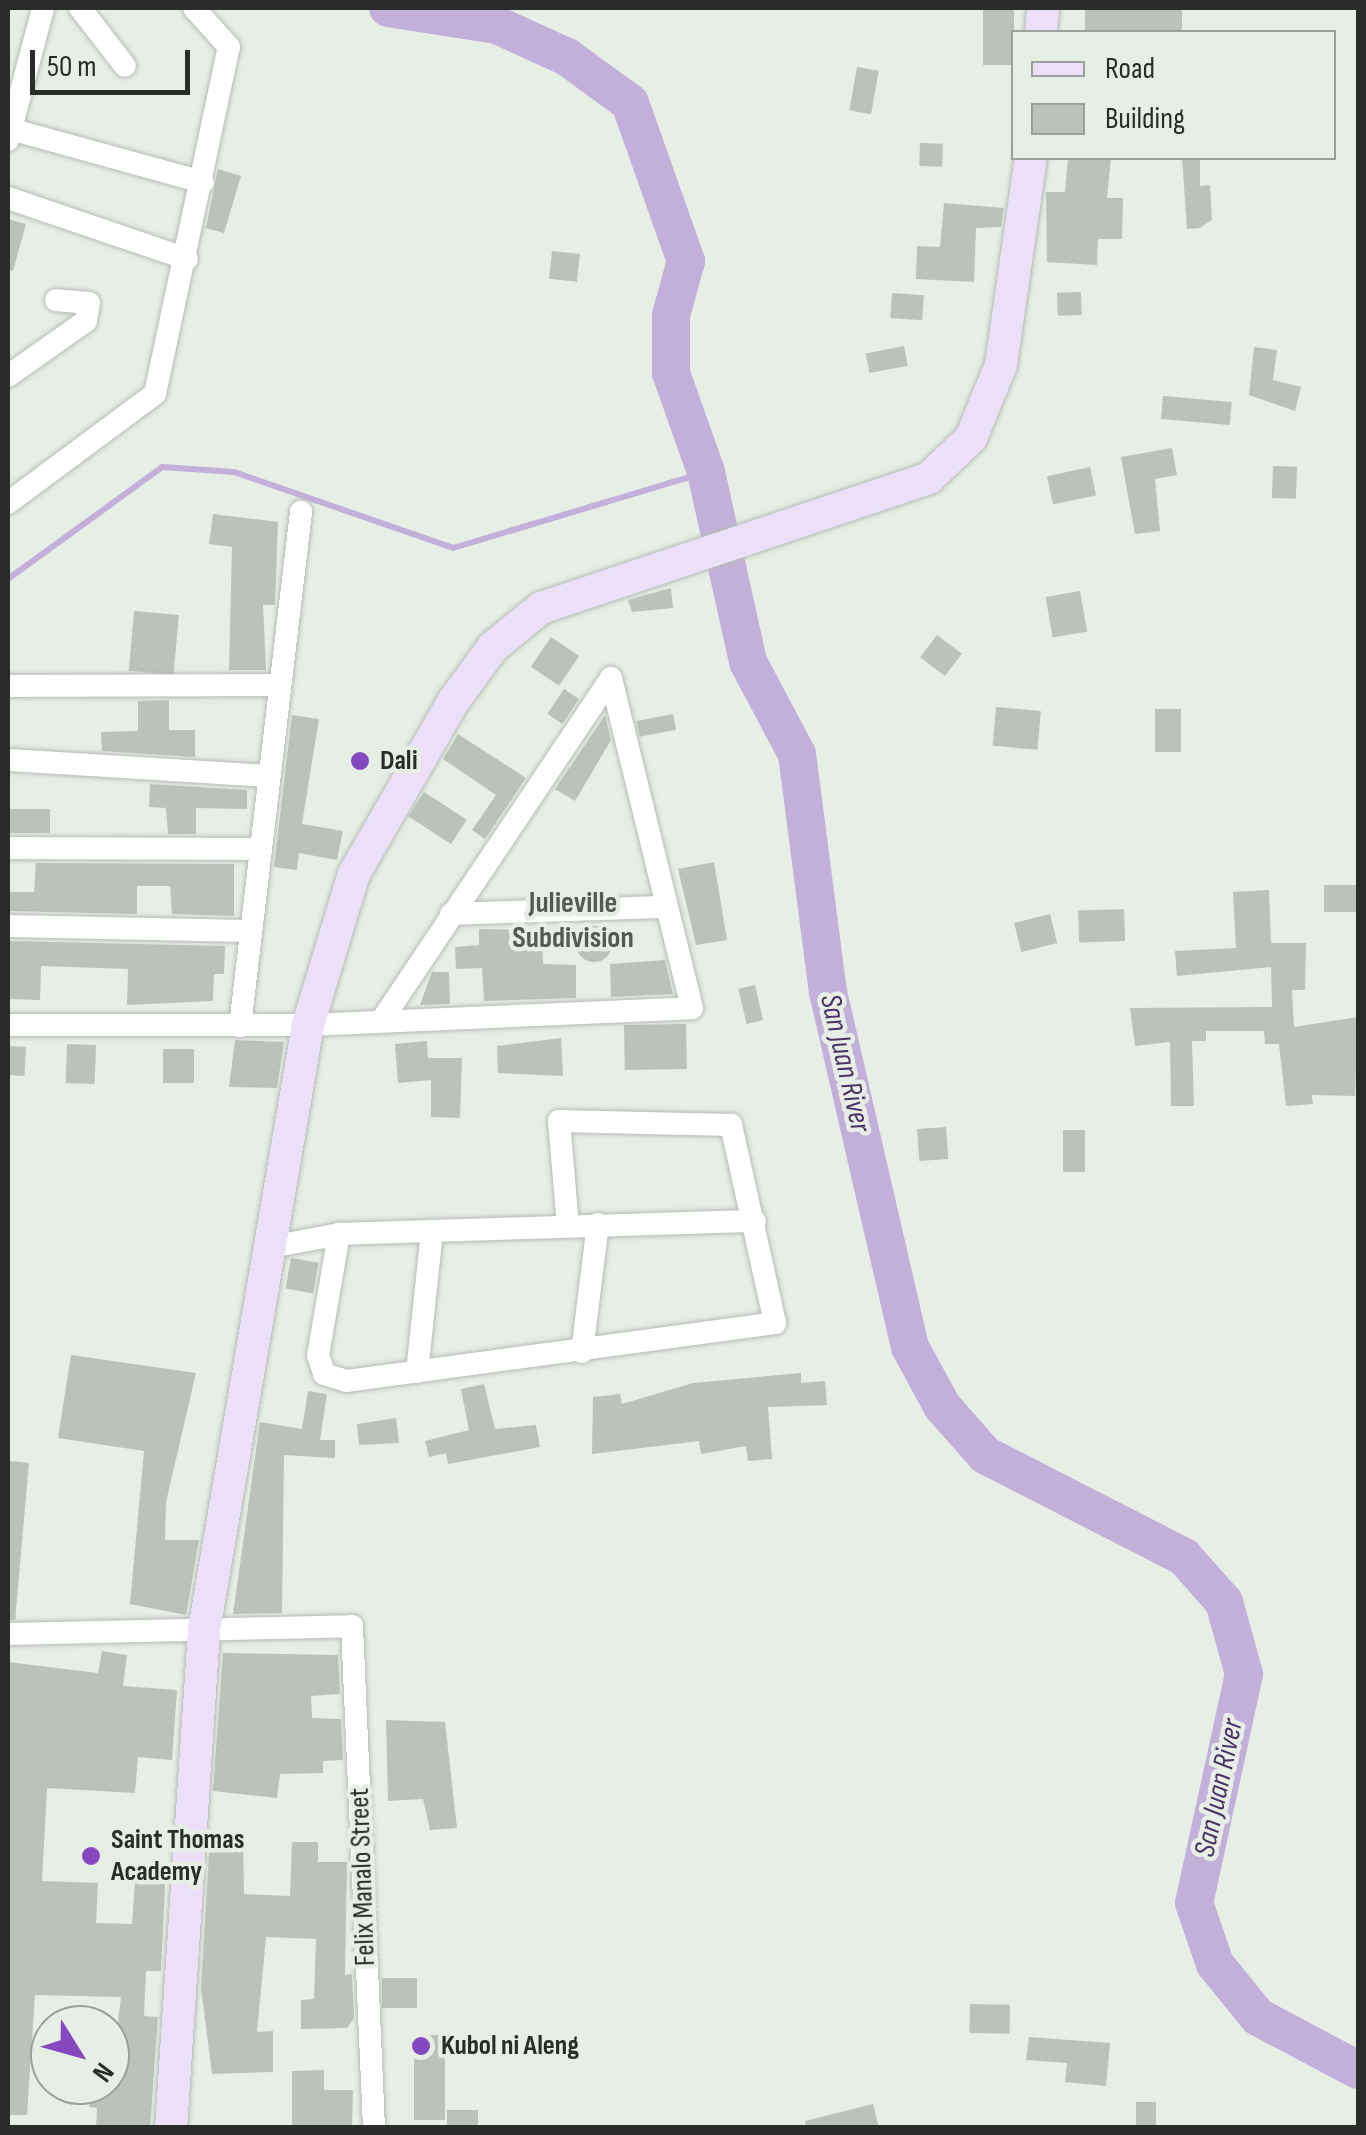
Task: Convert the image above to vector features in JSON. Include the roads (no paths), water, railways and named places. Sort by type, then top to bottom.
[{"type":"main road","points":[[172,2128],[204,1630],[308,1025],[354,874],[399,784],[493,647],[540,608],[929,478],[971,438],[1002,365],[1031,160]]},
{"type":"street","points":[[43,8],[9,134],[203,182]]},
{"type":"street","points":[[80,8],[125,66]]},
{"type":"street","points":[[8,504],[155,394],[187,259],[229,48],[194,8]]},
{"type":"street","points":[[8,198],[187,259]]},
{"type":"street","points":[[8,376],[86,321],[89,303],[56,300]]},
{"type":"street","points":[[240,1026],[275,685],[301,512]]},
{"type":"street","points":[[8,1025],[308,1025],[692,1008],[611,678],[381,1021]]},
{"type":"street","points":[[8,686],[275,685]]},
{"type":"street","points":[[8,760],[266,776]]},
{"type":"street","points":[[8,848],[257,849]]},
{"type":"street","points":[[451,914],[666,907]]},
{"type":"street","points":[[8,926],[248,932]]},
{"type":"street","points":[[339,1234],[318,1355],[324,1374],[417,1372],[775,1323],[731,1125],[559,1121],[568,1226]]},
{"type":"street","points":[[271,1247],[339,1234],[755,1221]]},
{"type":"street","points":[[582,1352],[598,1224]]},
{"type":"street","points":[[417,1372],[432,1231]]},
{"type":"street","name":"Felix Manalo Street","points":[[204,1630],[352,1626],[374,2128]]},
{"type":"street","points":[[8,1634],[204,1630]]},
{"type":"waterway","name":"San Juan River","points":[[388,8],[497,25],[567,57],[630,103],[686,261],[671,315],[671,373],[706,472],[748,662],[797,754],[828,992],[910,1347],[942,1406],[985,1455],[1184,1557],[1224,1602],[1244,1674],[1194,1903],[1215,1964],[1258,2017],[1358,2070]]},
{"type":"waterway","points":[[8,579],[162,467],[234,472],[453,548],[706,472]]},
{"type":"place","name":"Dali","points":[[360,761]]},
{"type":"place","name":"Saint Thomas Academy","points":[[91,1856]]},
{"type":"place","name":"Kubol ni Aleng","points":[[421,2046]]},
{"type":"district","name":"Julieville Subdivision","points":[[573,920]]}]
